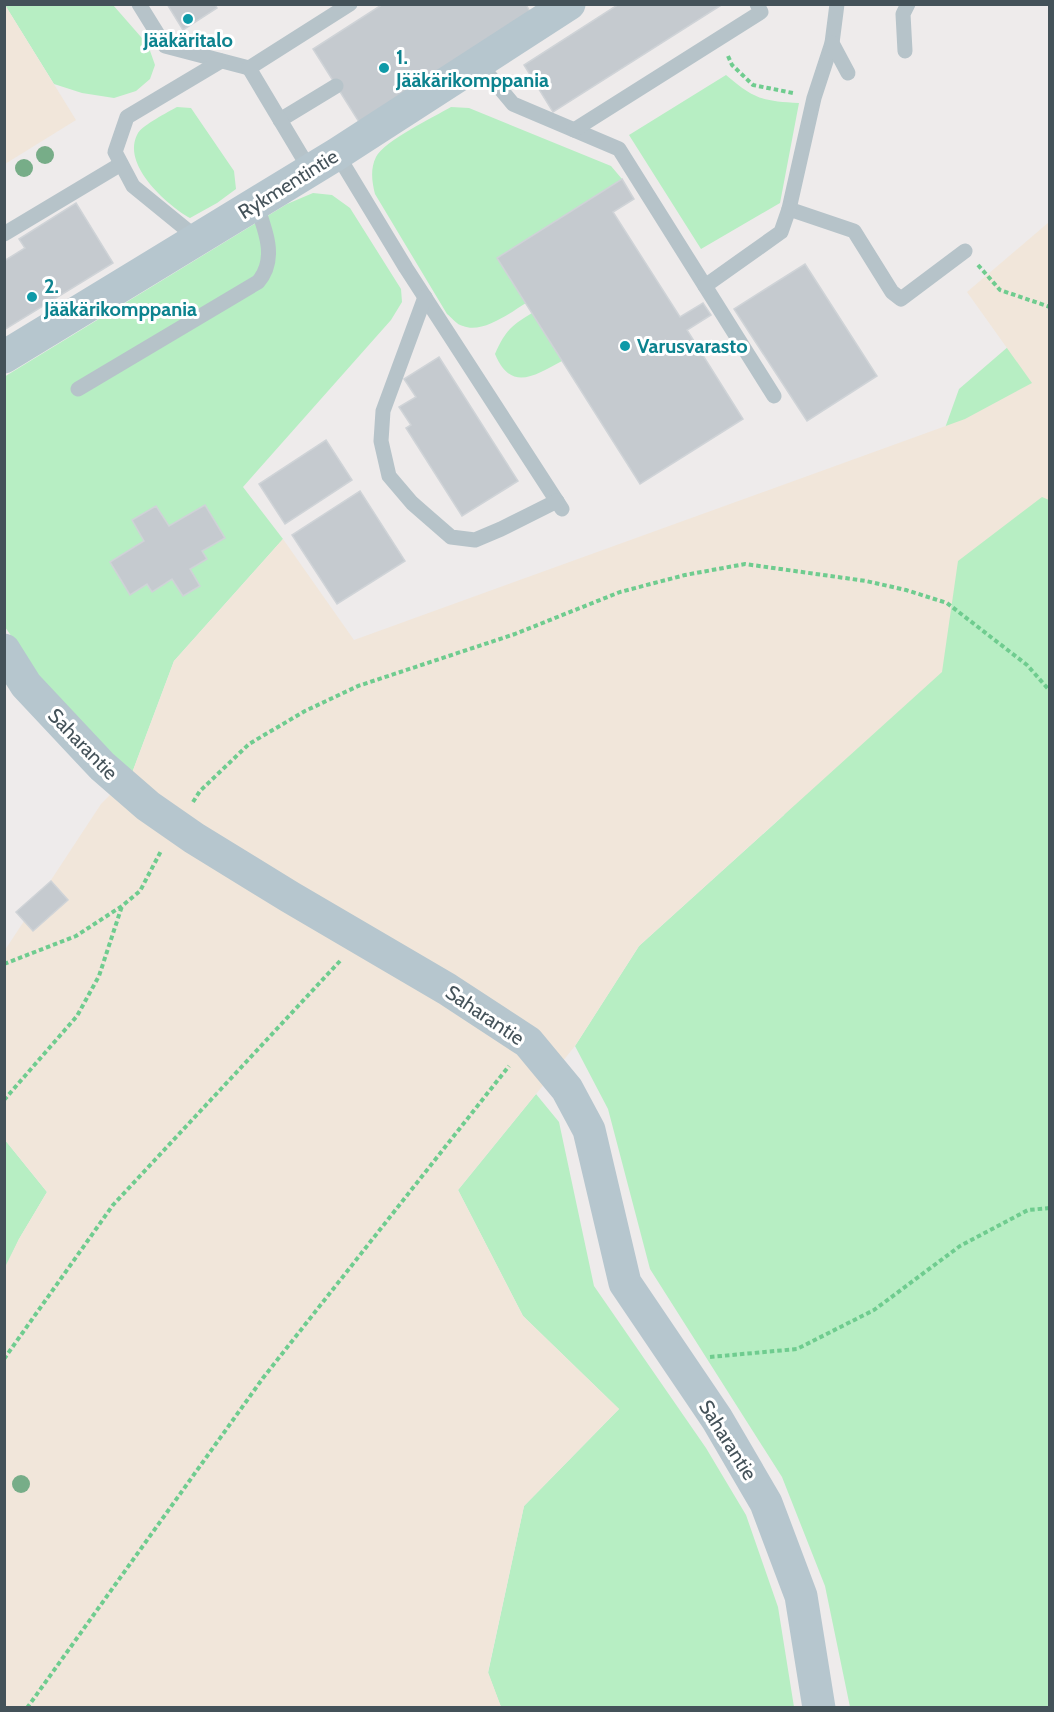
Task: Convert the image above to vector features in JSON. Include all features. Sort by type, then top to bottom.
[{"type":"street","name":"Rykmentintie","points":[[4,357],[324,162],[569,4]]},
{"type":"street","name":"Saharantie","points":[[4,650],[26,685],[102,766],[147,806],[290,897],[447,988],[528,1042],[567,1089],[589,1130],[625,1283],[717,1419],[766,1503],[801,1596],[819,1707]]},
{"type":"lane","points":[[139,4],[165,46],[249,68],[280,120],[324,162],[424,297],[559,505],[475,540],[452,537],[412,503],[389,476],[381,441],[383,411],[424,297]]},
{"type":"lane","points":[[249,68],[350,4]]},
{"type":"lane","points":[[574,130],[761,12],[757,4]]},
{"type":"lane","points":[[705,286],[781,232],[789,209],[814,98],[832,43],[837,4]]},
{"type":"lane","points":[[906,51],[903,14],[908,4]]},
{"type":"lane","points":[[832,43],[848,73]]},
{"type":"lane","points":[[198,239],[133,186],[116,152],[127,117],[221,61]]},
{"type":"lane","points":[[478,62],[513,104],[618,149],[774,396]]},
{"type":"lane","points":[[280,120],[336,86]]},
{"type":"lane","points":[[4,234],[121,164]]},
{"type":"lane","points":[[78,389],[258,282],[263,276],[269,256],[267,236],[256,204]]},
{"type":"lane","points":[[789,209],[854,231],[892,292],[901,299],[965,251]]},
{"type":"path","points":[[717,39],[732,64],[753,85],[814,98]]},
{"type":"path","points":[[965,251],[1000,290],[1050,307]]},
{"type":"path","points":[[4,964],[76,936],[122,906],[140,891],[159,853],[200,791],[249,744],[305,711],[358,686],[515,634],[620,592],[684,575],[745,564],[866,581],[906,590],[947,603],[1027,665],[1050,691]]},
{"type":"path","points":[[4,1100],[77,1016],[99,976],[122,906]]},
{"type":"path","points":[[4,1359],[113,1205],[361,938]]},
{"type":"path","points":[[27,1707],[263,1378],[528,1042]]},
{"type":"path","points":[[677,1360],[796,1349],[874,1310],[960,1246],[1028,1210],[1050,1208]]},
{"type":"green space","points":[[5,5],[113,5],[148,45],[155,65],[150,79],[136,91],[114,98],[82,93],[54,84]]},
{"type":"green space","points":[[726,75],[759,97],[799,103],[780,203],[701,249],[629,135]]},
{"type":"green space","points":[[177,107],[191,108],[234,171],[236,189],[190,218],[159,194],[140,170],[135,158],[134,145],[138,133]]},
{"type":"green space","points":[[451,107],[469,108],[611,166],[622,179],[498,258],[526,303],[496,321],[471,328],[456,323],[447,314],[375,194],[372,180],[374,162],[381,151],[399,137]]},
{"type":"green space","points":[[313,193],[332,195],[350,208],[401,289],[402,302],[391,320],[243,487],[283,539],[174,661],[132,773],[79,721],[41,679],[5,627],[4,377],[287,204]]},
{"type":"green space","points":[[532,313],[562,361],[542,372],[516,377],[501,366],[495,354],[510,329]]},
{"type":"green space","points":[[1031,327],[1049,335],[1049,1707],[850,1707],[825,1586],[782,1477],[650,1269],[608,1109],[575,1046],[639,946],[784,815],[931,467],[959,389]]},
{"type":"green space","points":[[536,1094],[559,1122],[594,1286],[706,1448],[746,1515],[778,1607],[794,1707],[501,1707],[488,1673],[524,1506],[619,1409],[523,1316],[458,1190]]},
{"type":"green space","points":[[5,1140],[47,1192],[19,1239],[5,1269]]},
{"type":"sand","points":[[4,5],[76,120],[5,164]]},
{"type":"sand","points":[[1049,222],[1049,500],[1042,497],[958,561],[942,672],[639,946],[575,1046],[458,1190],[523,1316],[619,1409],[524,1506],[488,1672],[501,1707],[5,1707],[4,1269],[47,1192],[5,1140],[5,950],[101,804],[132,773],[174,661],[283,539],[354,640],[965,419],[1032,383],[967,292]]},
{"type":"building","name":"Jääkäritalo","points":[[167,4],[215,4],[217,8],[183,30]]},
{"type":"building","name":"1. Jääkärikomppania","points":[[383,4],[526,4],[530,12],[359,122],[313,49]]},
{"type":"building","points":[[619,4],[723,4],[553,112],[524,65]]},
{"type":"building","name":"Varusvarasto","points":[[622,179],[634,199],[613,212],[680,317],[703,303],[711,315],[687,330],[743,419],[640,484],[497,258]]},
{"type":"building","name":"2. Jääkärikomppania","points":[[76,203],[113,263],[4,330],[4,261],[25,248],[19,239]]},
{"type":"building","points":[[805,264],[877,376],[807,421],[734,309]]},
{"type":"building","points":[[439,357],[518,481],[462,516],[406,428],[411,425],[399,407],[416,397],[404,379]]},
{"type":"building","points":[[326,440],[352,480],[285,524],[259,484]]},
{"type":"building","points":[[360,491],[405,561],[337,604],[292,535]]},
{"type":"building","points":[[205,505],[225,538],[202,551],[207,559],[190,569],[200,586],[183,596],[172,579],[152,592],[147,584],[130,595],[110,562],[144,541],[132,520],[156,506],[169,526]]},
{"type":"building","points":[[51,881],[68,900],[33,931],[16,912]]},
{"type":"place","name":"Jääkäritalo","points":[[188,19]]},
{"type":"place","name":"1. Jääkärikomppania","points":[[384,68]]},
{"type":"place","name":"2. Jääkärikomppania","points":[[32,297]]},
{"type":"place","name":"Varusvarasto","points":[[625,346]]}]
